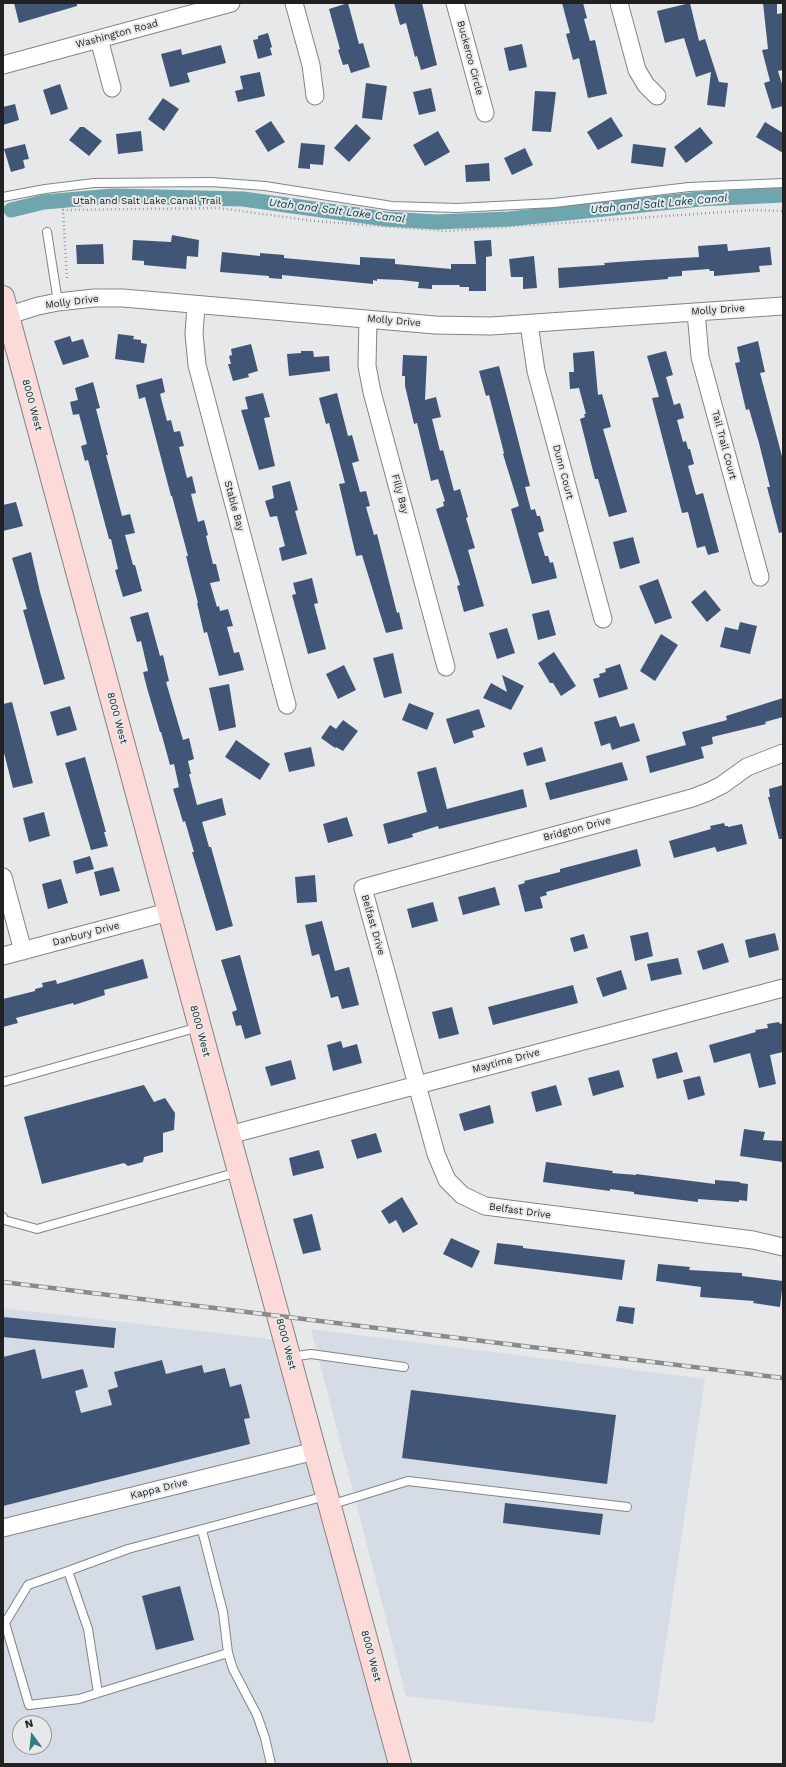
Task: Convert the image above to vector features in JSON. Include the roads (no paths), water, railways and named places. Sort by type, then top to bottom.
[{"type":"street","name":"Washington Road","points":[[3,65],[231,3]]},
{"type":"street","points":[[294,3],[311,65],[315,96]]},
{"type":"street","name":"Buckeroo Circle","points":[[455,3],[485,113]]},
{"type":"street","points":[[619,3],[637,70],[646,85],[657,96]]},
{"type":"street","points":[[99,39],[112,88]]},
{"type":"street","name":"Molly Drive","points":[[5,310],[94,298],[123,298],[434,325],[491,326],[783,306]]},
{"type":"street","name":"Stable Bay","points":[[196,305],[194,334],[197,365],[287,705]]},
{"type":"street","name":"8000 West","points":[[5,310],[228,1136],[400,1764]]},
{"type":"street","name":"Tail Trail Court","points":[[696,312],[700,357],[760,577]]},
{"type":"street","name":"Filly Bay","points":[[368,319],[367,366],[372,392],[446,667]]},
{"type":"street","name":"Dunn Court","points":[[529,324],[536,372],[603,619]]},
{"type":"street","name":"Bridgton Drive","points":[[362,888],[692,798],[722,785],[747,767],[783,753]]},
{"type":"street","points":[[3,877],[23,951]]},
{"type":"street","name":"Belfast Drive","points":[[362,888],[436,1154],[447,1180],[462,1195],[485,1206],[752,1240],[783,1247]]},
{"type":"street","name":"Danbury Drive","points":[[3,956],[168,912]]},
{"type":"street","name":"Maytime Drive","points":[[228,1136],[416,1084],[783,988]]},
{"type":"street","name":"Kappa Drive","points":[[3,1528],[315,1450]]},
{"type":"lane","points":[[3,197],[45,189],[94,183],[211,182],[264,186],[392,206],[457,208],[554,203],[689,187],[783,183]]},
{"type":"lane","points":[[47,232],[58,302]]},
{"type":"lane","points":[[3,1082],[199,1027]]},
{"type":"lane","points":[[3,1219],[37,1229],[238,1171]]},
{"type":"lane","points":[[289,1357],[311,1354],[404,1367]]},
{"type":"lane","points":[[228,1653],[79,1699],[29,1705],[5,1623],[28,1585],[128,1549],[408,1481],[627,1508]]},
{"type":"lane","points":[[202,1530],[223,1612],[228,1653],[233,1668],[257,1715],[265,1738],[271,1764]]},
{"type":"lane","points":[[68,1571],[88,1629],[98,1693]]},
{"type":"waterway","name":"Utah and Salt Lake Canal","points":[[11,210],[44,202],[113,196],[243,199],[386,219],[437,222],[509,219],[700,199],[783,195]]},
{"type":"railway","points":[[3,1282],[783,1378]]}]
